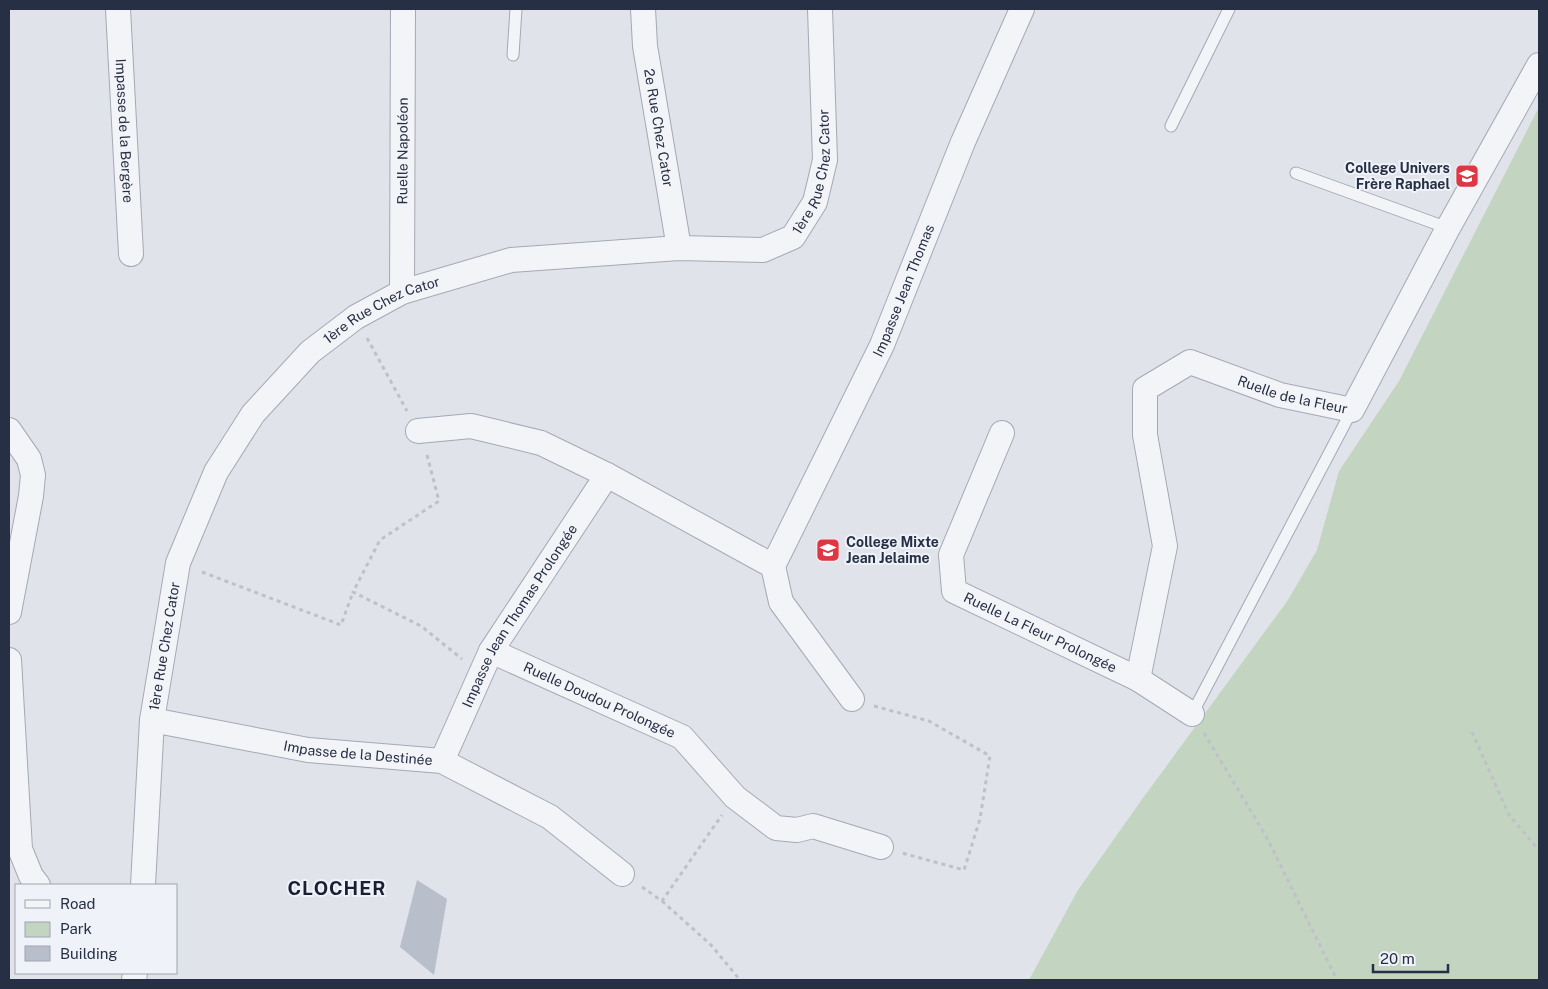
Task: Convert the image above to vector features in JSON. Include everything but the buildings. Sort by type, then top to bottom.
[{"type":"street","name":"Impasse de la Bergère","points":[[118,9],[131,254]]},
{"type":"street","name":"Ruelle Napoléon","points":[[402,292],[403,9]]},
{"type":"street","name":"2e Rue Chez Cator","points":[[643,9],[645,46],[679,248]]},
{"type":"street","name":"1ère Rue Chez Cator","points":[[143,884],[152,720],[178,563],[216,472],[253,414],[310,352],[356,317],[402,292],[511,260],[679,248],[763,250],[793,237],[815,202],[825,160],[820,9]]},
{"type":"street","name":"Impasse Jean Thomas","points":[[773,566],[882,346],[963,142],[1022,9]]},
{"type":"street","name":"Ruelle de la Fleur","points":[[1138,679],[1165,546],[1144,435],[1145,390],[1190,362],[1280,395],[1352,410],[1448,228],[1539,65]]},
{"type":"street","points":[[418,430],[471,426],[541,443],[607,475],[773,566],[781,602],[852,699]]},
{"type":"street","points":[[9,430],[29,459],[33,475],[31,496],[9,612]]},
{"type":"street","name":"Ruelle La Fleur Prolongée","points":[[1002,433],[951,556],[954,591],[1138,679],[1192,714]]},
{"type":"street","name":"Impasse Jean Thomas Prolongée","points":[[442,761],[491,651],[607,475]]},
{"type":"street","name":"Ruelle Doudou Prolongée","points":[[491,651],[682,737],[735,796],[776,828],[797,830],[813,826],[880,847]]},
{"type":"street","points":[[9,660],[20,849],[31,876],[37,884]]},
{"type":"street","name":"Impasse de la Destinée","points":[[152,720],[308,750],[442,761],[550,817],[622,874]]},
{"type":"lane","points":[[513,55],[516,9]]},
{"type":"lane","points":[[1171,126],[1229,9]]},
{"type":"lane","points":[[1296,173],[1448,228]]},
{"type":"lane","points":[[1192,714],[1352,410]]},
{"type":"path","points":[[178,563],[341,625],[353,592],[380,540],[439,501],[418,430],[356,317]]},
{"type":"path","points":[[353,592],[421,626],[481,674]]},
{"type":"path","points":[[852,699],[929,721],[990,756],[980,818],[964,870],[880,847]]},
{"type":"path","points":[[1192,714],[1267,838],[1337,980]]},
{"type":"path","points":[[1472,732],[1509,815],[1539,850]]},
{"type":"path","points":[[662,901],[735,796]]},
{"type":"path","points":[[622,874],[662,901],[711,945],[740,980]]},
{"type":"green space","points":[[1539,107],[1539,980],[1029,980],[1078,890],[1288,600],[1317,550],[1339,471],[1399,381]]},
{"type":"place","name":"College Univers Frère Raphael","points":[[1467,176]]},
{"type":"place","name":"College Mixte Jean Jelaime","points":[[828,550]]},
{"type":"district","name":"CLOCHER","points":[[337,888]]}]
